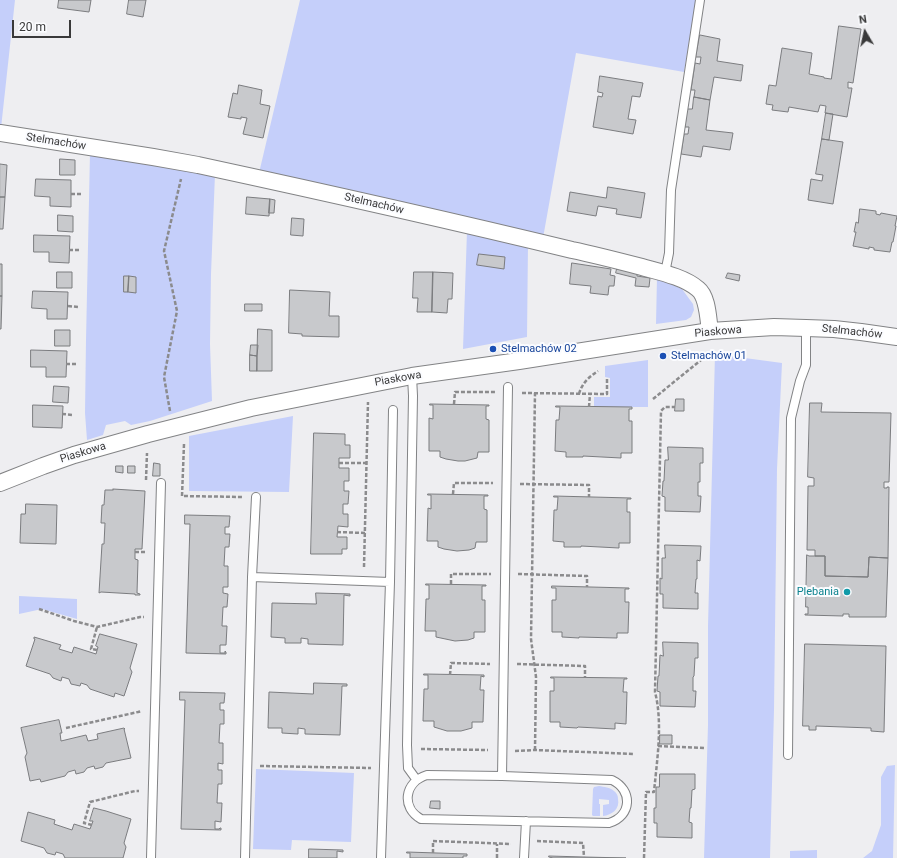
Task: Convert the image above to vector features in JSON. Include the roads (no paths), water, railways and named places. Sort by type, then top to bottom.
[{"type":"street","name":"Stelmachów","points":[[0,133],[184,162],[527,239],[665,273],[698,288],[704,295],[710,331]]},
{"type":"street","name":"Piaskowa","points":[[0,483],[74,455],[177,426],[251,408],[412,376],[710,331],[774,327],[806,328]]},
{"type":"street","name":"Stelmachów","points":[[806,328],[854,331],[897,337]]},
{"type":"lane","points":[[665,273],[669,254],[671,190],[700,0]]},
{"type":"lane","points":[[788,755],[791,418],[800,381],[806,365],[806,328]]},
{"type":"lane","points":[[412,376],[413,396],[408,768],[416,779]]},
{"type":"lane","points":[[502,776],[508,390]]},
{"type":"lane","points":[[381,858],[390,582],[393,410]]},
{"type":"lane","points":[[151,858],[161,483]]},
{"type":"lane","points":[[245,858],[252,577],[256,497]]},
{"type":"lane","points":[[252,577],[390,582]]},
{"type":"lane","points":[[426,775],[612,780],[622,787],[627,797],[627,806],[624,813],[620,817],[609,823],[421,819],[413,813],[408,804],[408,790],[416,779],[426,775]]},
{"type":"lane","points":[[524,858],[526,821]]},
{"type":"place","name":"Stelmachów 02","points":[[493,349]]},
{"type":"place","name":"Stelmachów 01","points":[[663,356]]},
{"type":"place","name":"Plebania","points":[[847,592]]}]
